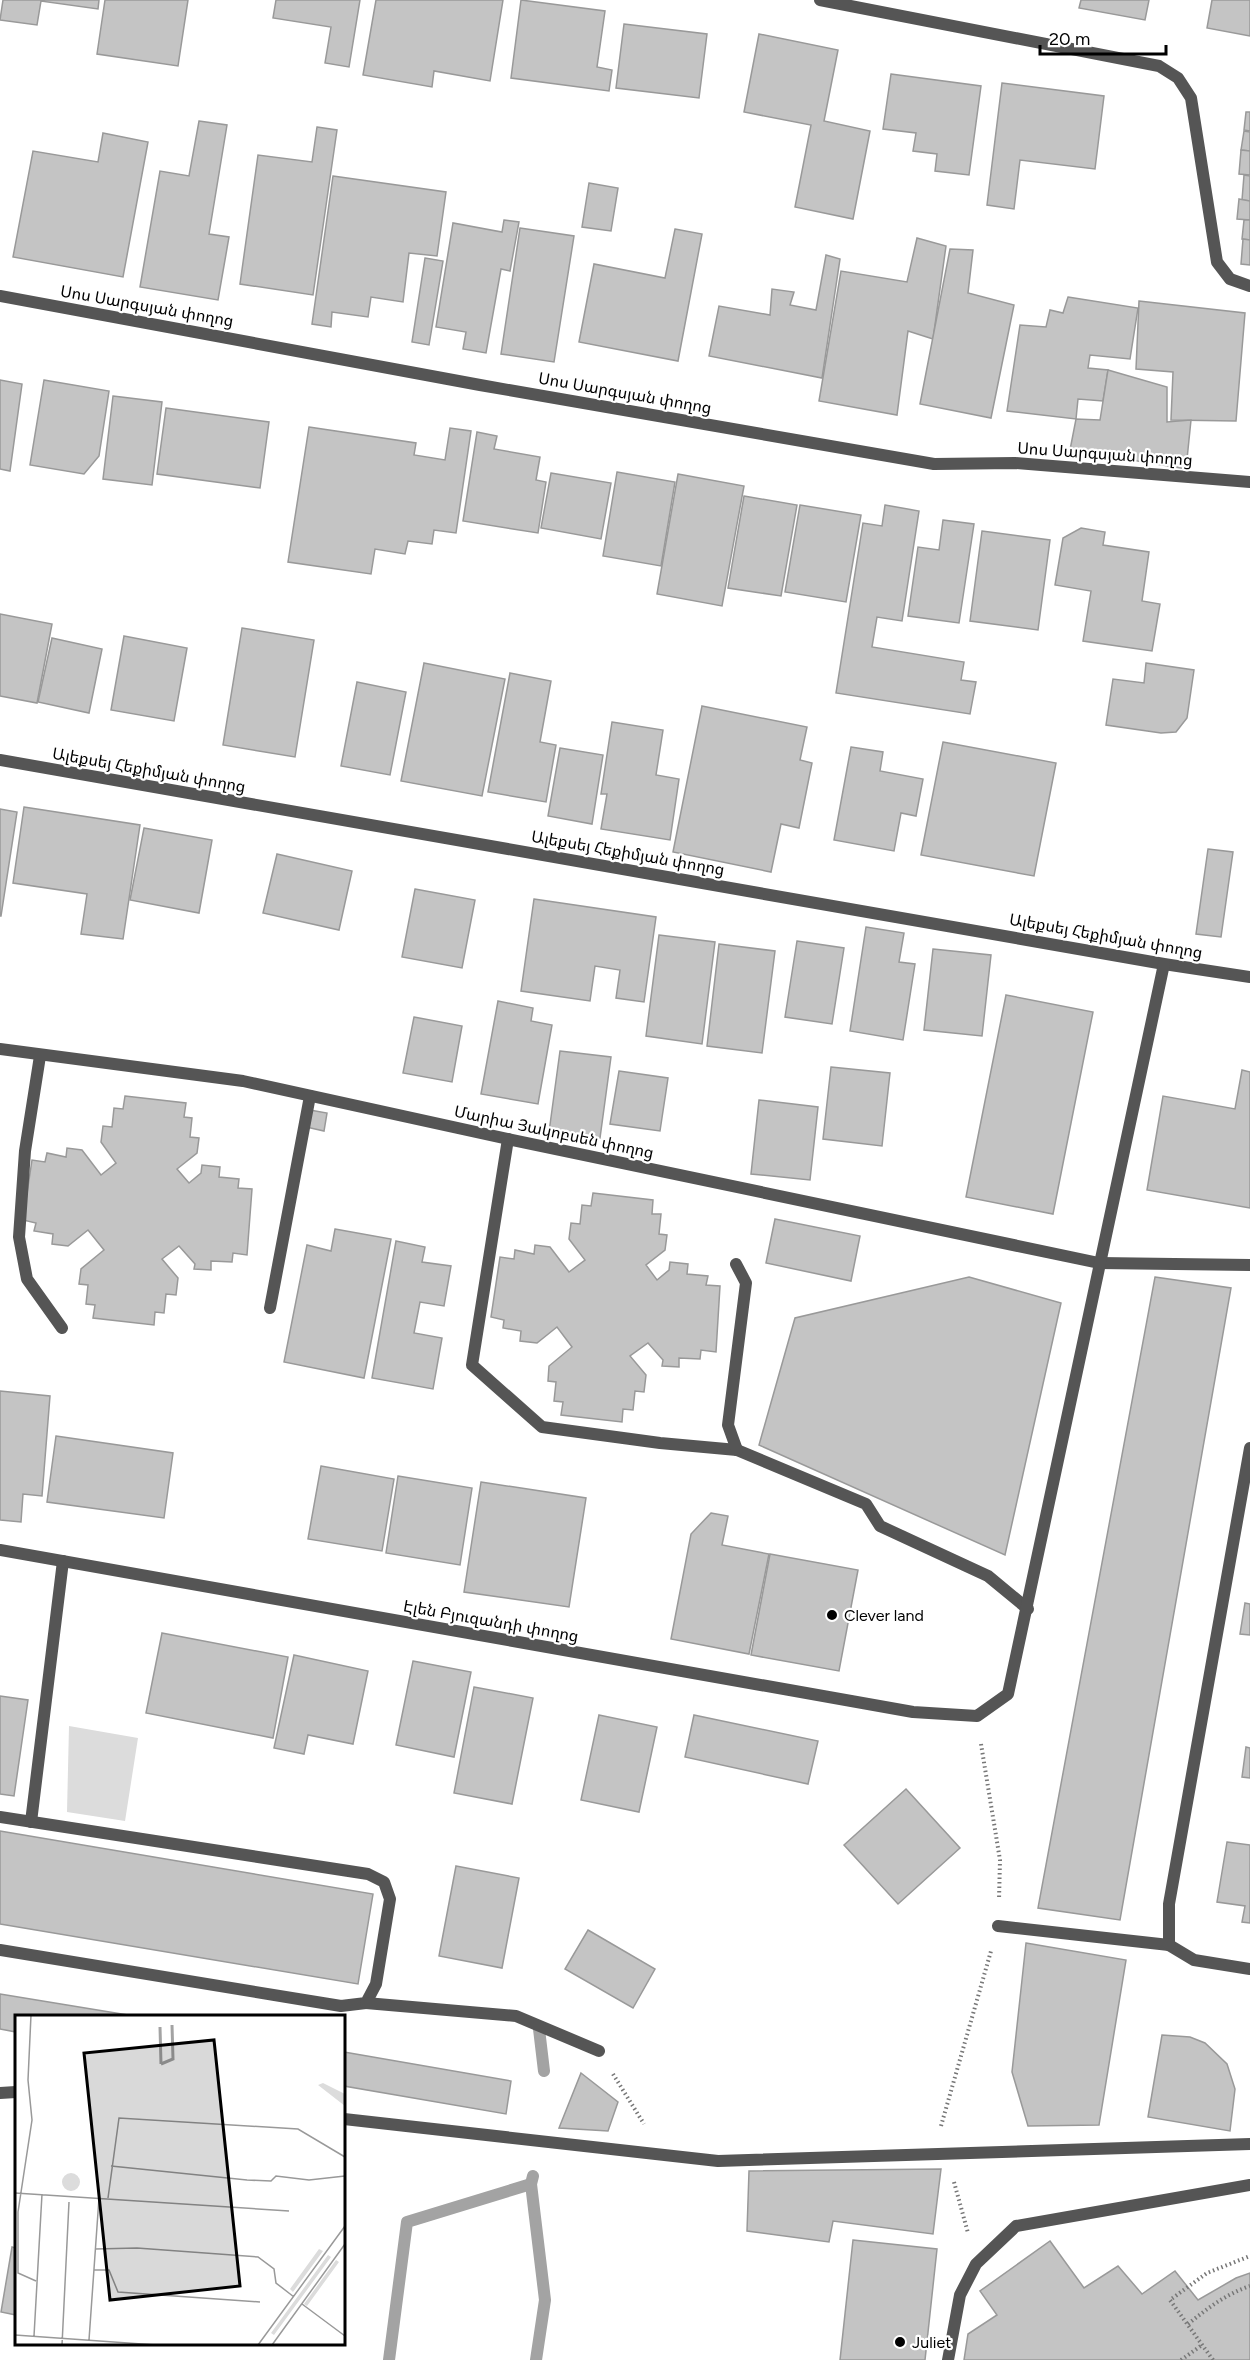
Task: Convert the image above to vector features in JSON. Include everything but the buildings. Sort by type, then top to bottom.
[{"type":"street","points":[[820,0],[1159,66],[1178,78],[1191,98],[1217,262],[1230,279],[1250,286]]},
{"type":"street","name":"Սոս Սարգսյան փողոց","points":[[0,296],[480,385],[934,464],[1015,463],[1250,482]]},
{"type":"street","name":"Ալեքսեյ Հեքիմյան փողոց","points":[[0,760],[1164,964],[1250,977]]},
{"type":"street","points":[[977,1716],[1008,1694],[1164,964]]},
{"type":"street","name":"Մարիա Յակոբսեն փողոց","points":[[0,1049],[243,1081],[1099,1263],[1250,1265]]},
{"type":"street","points":[[40,1056],[24,1151],[19,1237],[27,1278],[63,1328]]},
{"type":"street","points":[[270,1308],[310,1096]]},
{"type":"street","points":[[508,1139],[472,1365],[542,1427],[660,1443],[737,1450],[866,1504],[880,1526],[988,1576],[1028,1609]]},
{"type":"street","points":[[736,1264],[746,1283],[728,1425],[737,1450]]},
{"type":"street","points":[[1170,1944],[1169,1904],[1250,1448]]},
{"type":"street","name":"Էլեն Բյուզանդի փողոց","points":[[0,1550],[913,1712],[977,1716]]},
{"type":"street","points":[[31,1822],[63,1561]]},
{"type":"street","points":[[0,1817],[368,1874],[384,1882],[390,1899],[376,1984],[366,2003]]},
{"type":"street","points":[[998,1926],[1170,1944],[1194,1960],[1250,1969]]},
{"type":"street","points":[[0,1950],[341,2006],[366,2003],[516,2016],[599,2051]]},
{"type":"street","points":[[0,2093],[15,2092]]},
{"type":"street","points":[[345,2119],[718,2161],[1250,2144]]},
{"type":"street","points":[[948,2360],[960,2295],[976,2264],[1016,2226],[1250,2185]]},
{"type":"path","points":[[976,2264],[939,2130],[998,1926],[999,1860],[977,1716]]},
{"type":"path","points":[[599,2051],[663,2156]]},
{"type":"path","points":[[1213,2360],[1170,2300],[1207,2273],[1250,2256]]},
{"type":"path","points":[[1188,2324],[1234,2291],[1250,2286]]},
{"type":"path","points":[[1181,2360],[1202,2345]]},
{"type":"shaded area","points":[[69,1726],[138,1738],[125,1821],[67,1812]]},
{"type":"waterway","points":[[539,2029],[544,2071]]},
{"type":"waterway","points":[[533,2176],[531,2184],[545,2300],[536,2360]]},
{"type":"waterway","points":[[389,2360],[407,2222],[531,2184]]},
{"type":"place","name":"Clever land","points":[[832,1615]]},
{"type":"place","name":"Juliet","points":[[900,2342]]}]
